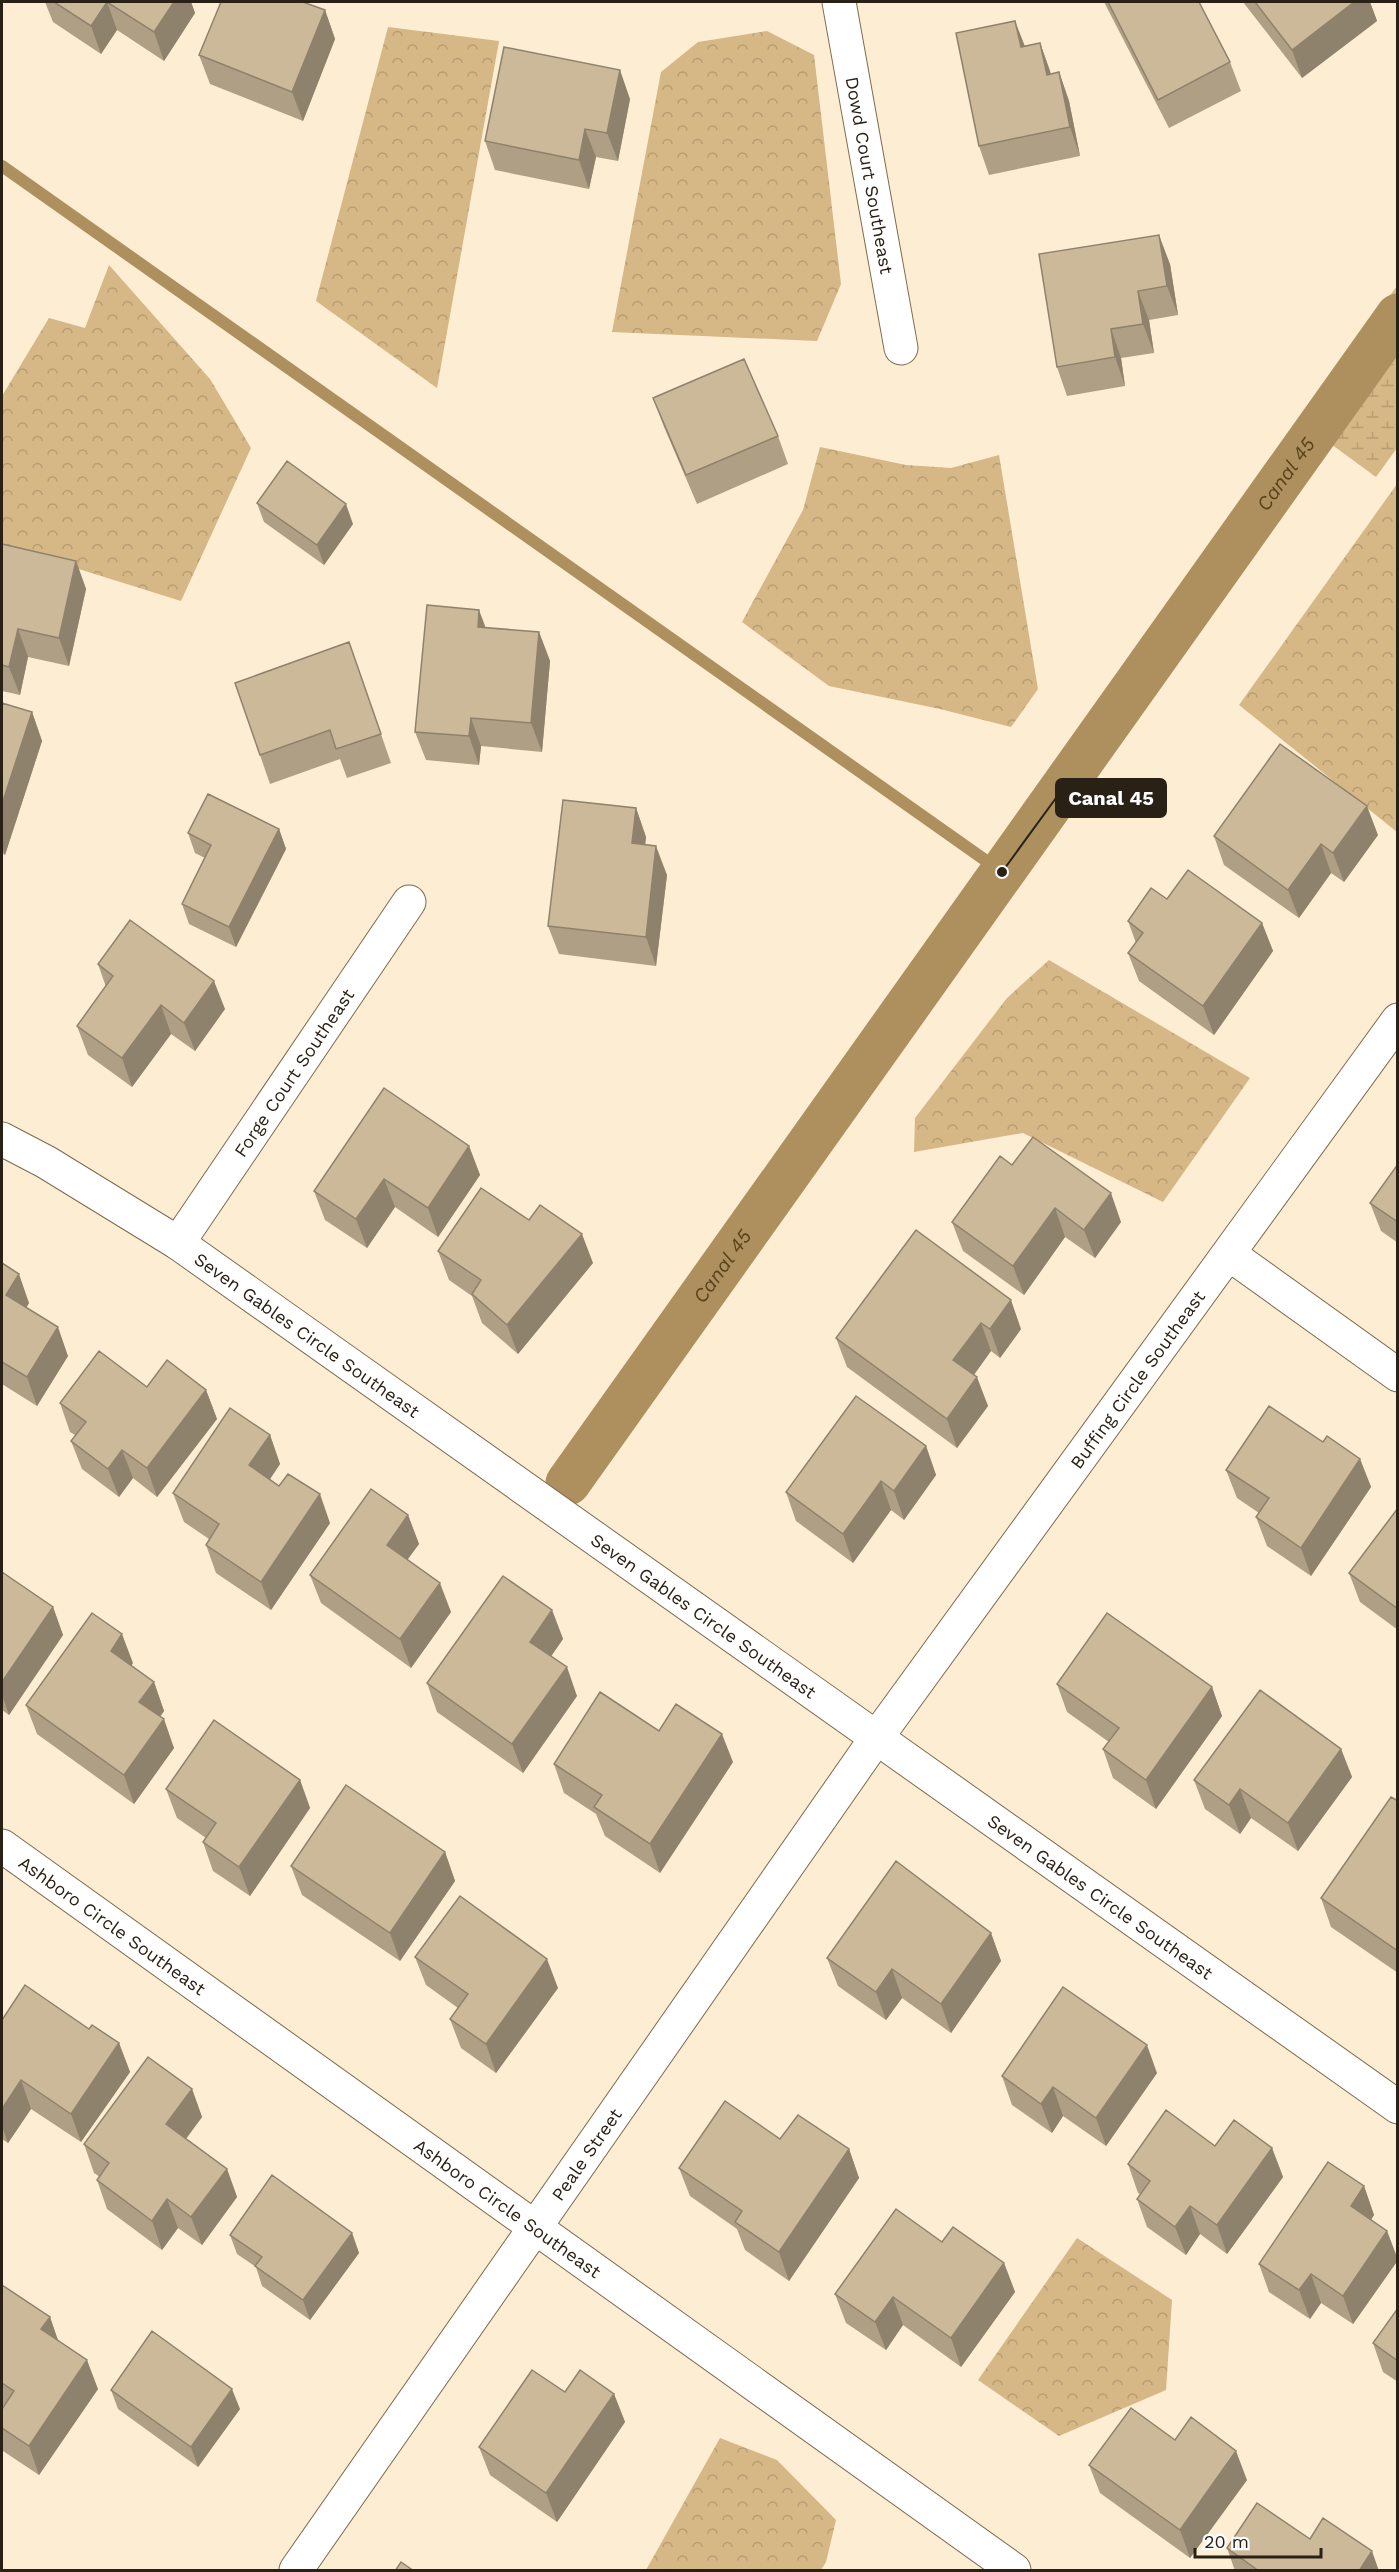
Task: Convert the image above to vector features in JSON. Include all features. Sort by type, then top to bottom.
[{"type":"street","name":"Dowd Court Southeast","points":[[838,2],[901,348]]},
{"type":"street","name":"Forge Court Southeast","points":[[178,1243],[409,902]]},
{"type":"street","name":"Buffing Circle Southeast","points":[[877,1737],[1398,1020]]},
{"type":"street","name":"Seven Gables Circle Southeast","points":[[2,1139],[46,1162],[178,1243],[1398,2107]]},
{"type":"street","points":[[1229,1254],[1398,1375]]},
{"type":"street","name":"Peale Street","points":[[296,2571],[877,1737]]},
{"type":"street","name":"Ashboro Circle Southeast","points":[[2,1846],[1014,2571]]},
{"type":"green space","points":[[388,27],[499,41],[437,388],[316,301]]},
{"type":"green space","points":[[767,31],[814,55],[841,284],[817,341],[612,332],[661,72],[698,42]]},
{"type":"green space","points":[[109,265],[210,379],[251,448],[181,601],[2,545],[2,396],[49,318],[85,328]]},
{"type":"green space","points":[[1397,286],[1397,448],[1376,477],[1298,420]]},
{"type":"green space","points":[[820,447],[906,465],[951,468],[999,455],[1038,689],[1011,727],[940,709],[829,686],[742,622],[803,510]]},
{"type":"green space","points":[[1397,484],[1397,832],[1239,705]]},
{"type":"green space","points":[[1049,960],[1250,1078],[1163,1202],[1023,1133],[914,1152],[915,1118],[1007,998]]},
{"type":"green space","points":[[1077,2238],[1172,2300],[1166,2390],[1059,2436],[978,2380]]},
{"type":"green space","points":[[720,2438],[777,2460],[836,2520],[826,2562],[821,2570],[646,2570]]},
{"type":"building","points":[[54,2],[107,2],[91,26]]},
{"type":"building","points":[[107,2],[174,2],[154,32]]},
{"type":"building","points":[[221,2],[303,2],[325,10],[292,92],[199,55]]},
{"type":"building","points":[[1108,2],[1199,2],[1230,62],[1158,100]]},
{"type":"building","points":[[1255,2],[1354,2],[1292,50]]},
{"type":"building","points":[[1015,21],[1021,47],[1040,43],[1047,75],[1059,72],[1070,127],[979,146],[956,33]]},
{"type":"building","points":[[504,47],[620,70],[607,133],[585,129],[579,160],[485,141]]},
{"type":"building","points":[[1159,235],[1167,286],[1138,291],[1143,324],[1111,329],[1115,357],[1057,367],[1039,254]]},
{"type":"building","points":[[744,359],[778,436],[686,475],[653,398]]},
{"type":"building","points":[[287,461],[346,504],[317,545],[257,503]]},
{"type":"building","points":[[2,544],[76,561],[59,638],[18,629],[9,667],[2,665]]},
{"type":"building","points":[[427,605],[479,610],[478,627],[539,632],[531,723],[471,718],[469,736],[415,732]]},
{"type":"building","points":[[349,642],[381,734],[336,749],[330,730],[260,755],[235,683]]},
{"type":"building","points":[[2,703],[32,712],[2,804]]},
{"type":"building","points":[[1280,744],[1367,806],[1333,853],[1321,844],[1288,890],[1214,836]]},
{"type":"building","points":[[208,794],[279,829],[229,927],[182,904],[211,845],[188,833]]},
{"type":"building","points":[[563,800],[636,808],[632,843],[656,846],[646,937],[548,926]]},
{"type":"building","points":[[1188,870],[1262,923],[1203,1006],[1128,953],[1143,933],[1128,921],[1151,888],[1167,899]]},
{"type":"building","points":[[130,920],[214,981],[184,1023],[161,1005],[122,1058],[77,1026],[113,976],[98,964]]},
{"type":"building","points":[[384,1088],[469,1146],[428,1208],[384,1179],[356,1219],[314,1191]]},
{"type":"building","points":[[1033,1137],[1111,1193],[1084,1230],[1055,1208],[1013,1266],[952,1222],[1000,1156],[1012,1165]]},
{"type":"building","points":[[1398,1164],[1398,1222],[1370,1203]]},
{"type":"building","points":[[481,1188],[529,1220],[540,1205],[582,1234],[507,1325],[472,1294],[481,1280],[438,1251]]},
{"type":"building","points":[[916,1230],[1011,1300],[990,1329],[981,1323],[953,1360],[977,1377],[947,1419],[836,1338]]},
{"type":"building","points":[[2,1263],[19,1274],[6,1295],[58,1327],[27,1377],[2,1362]]},
{"type":"building","points":[[99,1351],[147,1387],[167,1360],[206,1390],[147,1468],[122,1450],[108,1469],[71,1441],[86,1422],[60,1403]]},
{"type":"building","points":[[856,1396],[926,1446],[894,1491],[881,1481],[843,1534],[786,1492]]},
{"type":"building","points":[[1269,1406],[1323,1442],[1327,1436],[1360,1459],[1301,1548],[1256,1517],[1269,1498],[1226,1470]]},
{"type":"building","points":[[230,1408],[270,1435],[249,1465],[279,1486],[288,1474],[320,1494],[261,1582],[206,1545],[219,1524],[173,1493]]},
{"type":"building","points":[[371,1489],[408,1515],[387,1545],[440,1583],[400,1639],[310,1575]]},
{"type":"building","points":[[1398,1508],[1398,1609],[1349,1573]]},
{"type":"building","points":[[2,1572],[53,1607],[2,1682]]},
{"type":"building","points":[[503,1576],[552,1610],[530,1642],[567,1667],[512,1744],[427,1683]]},
{"type":"building","points":[[92,1613],[122,1634],[111,1651],[154,1682],[139,1702],[164,1719],[124,1775],[26,1705]]},
{"type":"building","points":[[1107,1613],[1212,1687],[1146,1780],[1103,1749],[1119,1728],[1057,1684]]},
{"type":"building","points":[[1260,1690],[1341,1749],[1288,1823],[1240,1789],[1229,1805],[1194,1780]]},
{"type":"building","points":[[600,1692],[659,1731],[676,1704],[722,1734],[650,1844],[594,1807],[602,1795],[554,1764]]},
{"type":"building","points":[[214,1720],[300,1780],[239,1867],[203,1842],[216,1823],[166,1789]]},
{"type":"building","points":[[346,1785],[445,1852],[390,1933],[291,1866]]},
{"type":"building","points":[[1391,1797],[1398,1801],[1398,1951],[1321,1898]]},
{"type":"building","points":[[896,1861],[991,1933],[941,2004],[892,1969],[876,1992],[827,1958]]},
{"type":"building","points":[[460,1896],[547,1959],[486,2044],[450,2019],[468,1994],[415,1957]]},
{"type":"building","points":[[25,1985],[89,2029],[92,2025],[119,2043],[71,2114],[21,2080],[2,2109],[2,2020]]},
{"type":"building","points":[[1063,1987],[1147,2045],[1096,2118],[1053,2087],[1041,2104],[1002,2076]]},
{"type":"building","points":[[148,2057],[192,2089],[166,2124],[227,2169],[191,2217],[167,2199],[152,2221],[97,2180],[109,2163],[84,2144]]},
{"type":"building","points":[[725,2101],[780,2139],[798,2115],[849,2149],[779,2252],[735,2222],[742,2211],[679,2168]]},
{"type":"building","points":[[1166,2110],[1215,2146],[1234,2120],[1272,2148],[1217,2225],[1190,2206],[1175,2227],[1137,2199],[1150,2181],[1128,2164]]},
{"type":"building","points":[[1328,2162],[1364,2186],[1351,2206],[1387,2231],[1343,2296],[1311,2274],[1299,2290],[1259,2264]]},
{"type":"building","points":[[272,2175],[352,2233],[303,2300],[255,2266],[262,2257],[230,2235]]},
{"type":"building","points":[[896,2209],[942,2242],[953,2227],[1004,2263],[951,2338],[893,2297],[875,2322],[835,2294]]},
{"type":"building","points":[[2,2285],[50,2317],[41,2329],[87,2360],[29,2446],[2,2428],[2,2409],[14,2391],[2,2383]]},
{"type":"building","points":[[1398,2308],[1398,2361],[1373,2343]]},
{"type":"building","points":[[152,2331],[232,2389],[191,2447],[111,2390]]},
{"type":"building","points":[[532,2370],[565,2392],[580,2370],[614,2394],[546,2493],[479,2447]]},
{"type":"building","points":[[1131,2408],[1175,2440],[1191,2417],[1236,2451],[1180,2530],[1089,2465]]},
{"type":"building","points":[[1257,2503],[1310,2539],[1323,2518],[1372,2551],[1359,2571],[1259,2571],[1227,2548]]},
{"type":"building","points":[[401,2562],[414,2571],[395,2571]]},
{"type":"waterway","points":[[2,166],[1002,872]]},
{"type":"waterway","name":"Canal 45","points":[[568,1483],[1398,316]]},
{"type":"place","name":"Canal 45","points":[[1002,872]]}]
